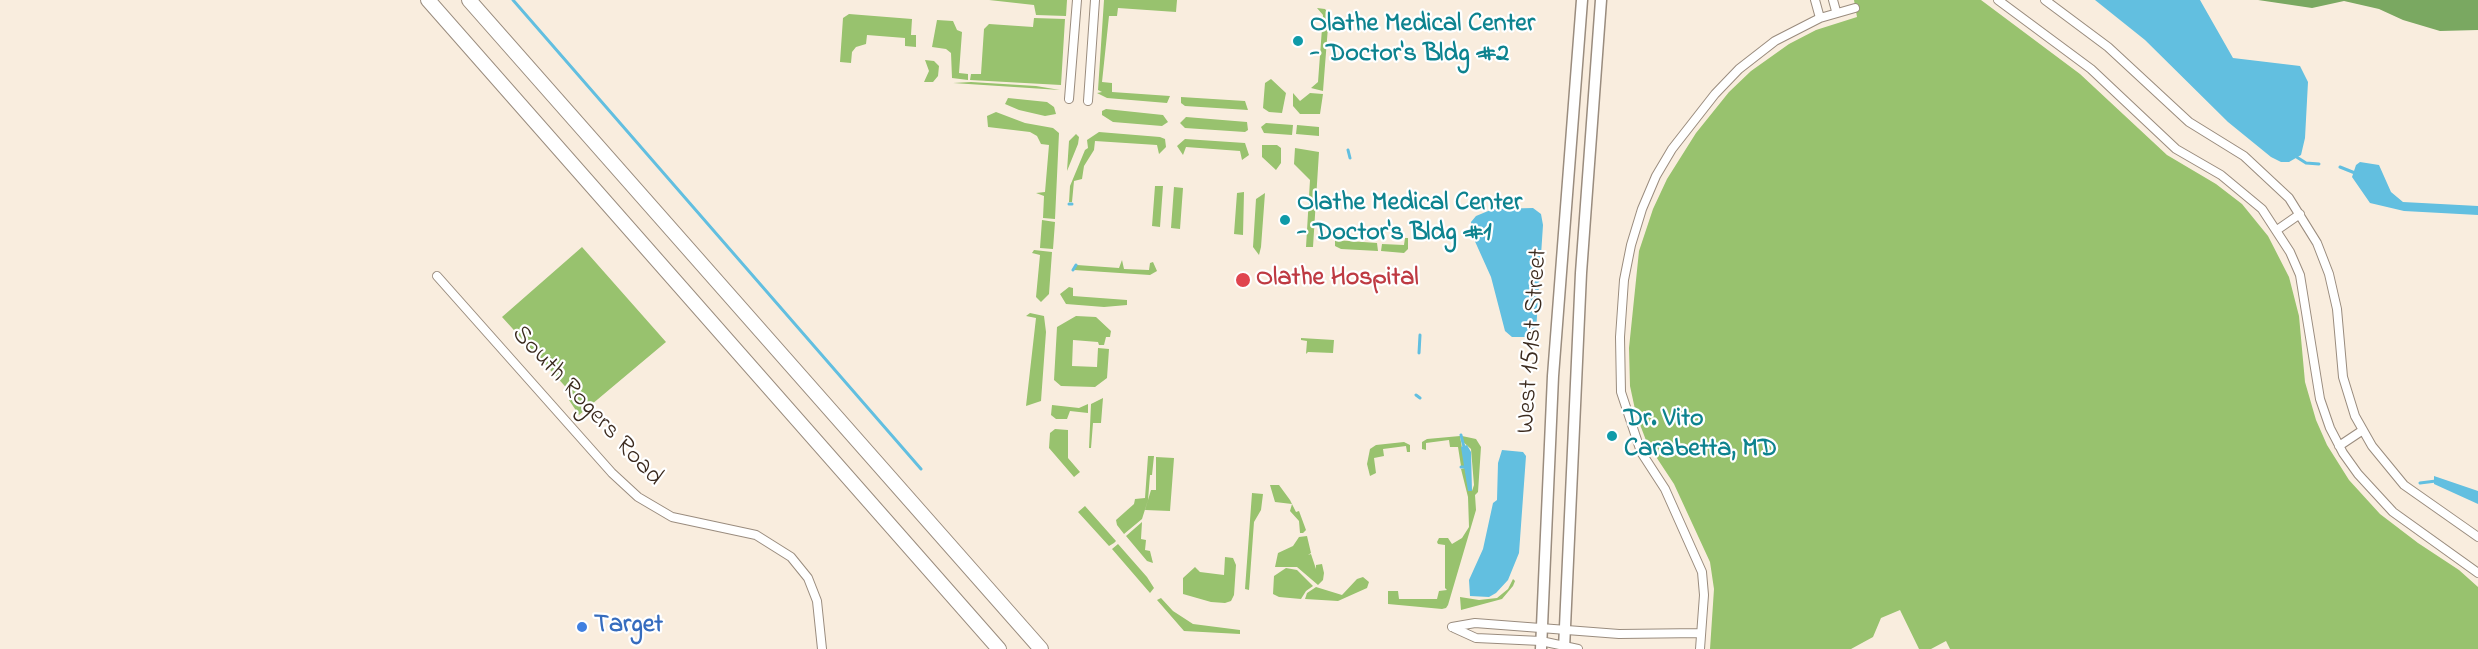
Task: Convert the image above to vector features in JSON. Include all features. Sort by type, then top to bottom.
[{"type":"highway","points":[[428,0],[999,649]]},
{"type":"highway","points":[[470,0],[1041,649]]},
{"type":"main road","name":"West 151st Street","points":[[1541,645],[1550,420],[1582,0]]},
{"type":"main road","name":"West 151st Street","points":[[1564,648],[1581,285],[1601,0]]},
{"type":"street","points":[[1070,99],[1077,0]]},
{"type":"street","points":[[1088,101],[1095,0]]},
{"type":"street","points":[[1815,0],[1820,18]]},
{"type":"street","points":[[1833,0],[1836,11]]},
{"type":"street","points":[[2045,0],[2108,46],[2189,122],[2255,165],[2289,198],[2317,243],[2329,274],[2337,309],[2343,376],[2355,416],[2382,460],[2404,485],[2478,537]]},
{"type":"street","points":[[2000,2],[2091,69],[2176,148],[2247,194],[2262,209],[2277,230],[2300,275],[2320,399],[2339,446],[2358,474],[2393,512],[2478,573]]},
{"type":"street","points":[[1700,649],[1704,595],[1698,561],[1665,489],[1641,452],[1621,392],[1619,346],[1627,262],[1639,218],[1656,176],[1693,121],[1715,94],[1757,54],[1794,30],[1836,11],[1855,8]]},
{"type":"street","points":[[2277,230],[2300,214]]},
{"type":"street","name":"South Rogers Road","points":[[437,276],[612,472],[638,497],[672,517],[729,527],[769,542],[791,557],[813,587],[821,615],[822,649]]},
{"type":"street","points":[[2339,446],[2363,430]]},
{"type":"street","points":[[1578,649],[1476,638],[1452,627],[1475,623],[1542,626],[1619,634],[1701,633]]},
{"type":"green space","points":[[989,0],[1067,0],[1066,16],[1036,15],[1034,5]]},
{"type":"green space","points":[[1104,0],[1177,0],[1176,12],[1118,8],[1117,16],[1109,16],[1102,82],[1112,83],[1112,92],[1170,96],[1167,103],[1107,98],[1097,93],[1102,92],[1098,90]]},
{"type":"green space","points":[[1854,0],[1981,0],[2080,74],[2167,155],[2216,184],[2242,204],[2268,236],[2289,277],[2299,316],[2305,382],[2316,420],[2327,445],[2349,480],[2380,514],[2459,570],[2478,587],[2478,649],[1950,649],[1946,641],[1931,649],[1919,649],[1900,610],[1881,618],[1873,637],[1851,649],[1710,649],[1714,589],[1710,562],[1674,484],[1647,443],[1636,414],[1630,386],[1629,348],[1639,251],[1653,209],[1667,179],[1696,133],[1729,92],[1751,71],[1789,44],[1816,30],[1857,17]]},
{"type":"green space","points":[[2258,0],[2478,0],[2478,30],[2440,31],[2403,20],[2379,9],[2344,1],[2312,8]]},
{"type":"green space","points":[[1317,8],[1325,9],[1329,14],[1323,91],[1311,88],[1318,82],[1323,15]]},
{"type":"green space","points":[[849,14],[912,19],[911,35],[916,35],[916,47],[905,46],[905,38],[867,35],[866,44],[856,47],[852,52],[851,63],[840,62],[843,18]]},
{"type":"green space","points":[[1034,18],[1065,19],[1061,85],[970,80],[971,74],[981,74],[984,29],[989,24],[1033,27]]},
{"type":"green space","points":[[937,20],[953,21],[957,30],[962,32],[959,73],[968,74],[968,80],[952,78],[951,53],[946,49],[932,47]]},
{"type":"green space","points":[[925,60],[934,61],[939,66],[938,76],[933,82],[924,82],[929,71]]},
{"type":"green space","points":[[1271,79],[1286,93],[1282,113],[1269,112],[1263,108],[1265,83]]},
{"type":"green space","points":[[953,83],[1036,86],[1060,90]]},
{"type":"green space","points":[[1293,93],[1300,101],[1310,93],[1323,94],[1320,114],[1300,114],[1293,106]]},
{"type":"green space","points":[[1181,97],[1245,101],[1248,110],[1185,106],[1181,103]]},
{"type":"green space","points":[[1008,98],[1047,102],[1054,107],[1056,114],[1045,116],[1019,110],[1005,104]]},
{"type":"green space","points":[[1106,109],[1163,115],[1168,122],[1162,126],[1113,122],[1102,115],[1102,111]]},
{"type":"green space","points":[[996,112],[1025,123],[1053,128],[1059,133],[1055,219],[1043,218],[1044,196],[1036,193],[1045,192],[1049,145],[1041,144],[1037,136],[1030,132],[988,127],[987,116]]},
{"type":"green space","points":[[1186,117],[1247,122],[1248,130],[1245,132],[1185,128],[1180,123]]},
{"type":"green space","points":[[1266,123],[1293,125],[1292,135],[1264,133],[1261,127]]},
{"type":"green space","points":[[1297,125],[1319,127],[1319,136],[1296,134]]},
{"type":"green space","points":[[1099,132],[1160,137],[1165,139],[1166,147],[1159,154],[1157,145],[1095,141],[1094,150],[1084,166],[1082,179],[1074,181],[1072,202],[1069,202],[1070,186],[1085,150],[1088,148],[1087,140]]},
{"type":"green space","points":[[1076,134],[1079,137],[1078,144],[1067,171],[1069,141]]},
{"type":"green space","points":[[1185,139],[1245,143],[1249,155],[1242,160],[1240,151],[1186,147],[1183,155],[1177,146]]},
{"type":"green space","points":[[1262,145],[1277,145],[1281,148],[1281,163],[1276,170],[1262,157]]},
{"type":"green space","points":[[1295,148],[1319,152],[1313,247],[1306,247],[1310,180],[1294,164]]},
{"type":"green space","points":[[1155,186],[1163,186],[1160,227],[1152,226]]},
{"type":"green space","points":[[1174,187],[1183,188],[1180,229],[1171,228]]},
{"type":"green space","points":[[1244,192],[1243,235],[1234,234],[1237,193]]},
{"type":"green space","points":[[1265,193],[1259,255],[1253,247],[1256,199]]},
{"type":"green space","points":[[1042,220],[1055,222],[1053,249],[1040,248]]},
{"type":"green space","points":[[1405,238],[1408,238],[1408,249],[1404,253],[1381,251],[1382,244],[1404,245]]},
{"type":"green space","points":[[1335,240],[1377,243],[1378,251],[1341,249],[1335,246]]},
{"type":"green space","points":[[582,247],[666,342],[579,415],[569,400],[573,395],[502,317]]},
{"type":"green space","points":[[1034,250],[1052,252],[1049,294],[1041,302],[1036,297],[1040,255],[1032,253]]},
{"type":"green space","points":[[1122,260],[1124,269],[1149,270],[1150,263],[1153,262],[1157,271],[1150,275],[1074,270],[1077,265],[1119,268]]},
{"type":"green space","points":[[1069,287],[1073,288],[1073,296],[1127,300],[1127,305],[1104,307],[1066,304],[1060,294]]},
{"type":"green space","points":[[1030,313],[1044,316],[1046,332],[1041,401],[1026,406],[1036,318],[1026,316]]},
{"type":"green space","points":[[1076,316],[1096,317],[1111,331],[1104,345],[1099,345],[1098,342],[1073,340],[1072,366],[1097,367],[1098,348],[1109,349],[1107,378],[1095,387],[1061,386],[1054,380],[1057,327]]},
{"type":"green space","points":[[1301,338],[1334,340],[1333,353],[1308,352],[1306,354],[1307,341]]},
{"type":"green space","points":[[1103,398],[1101,423],[1093,423],[1091,448],[1089,448],[1091,404]]},
{"type":"green space","points":[[1088,404],[1088,413],[1070,411],[1067,419],[1056,419],[1051,415],[1052,405],[1079,408]]},
{"type":"green space","points":[[1055,429],[1068,430],[1068,458],[1080,472],[1074,477],[1049,448],[1050,433]]},
{"type":"green space","points":[[1460,436],[1465,466],[1461,466],[1458,447],[1450,447],[1449,440],[1426,443],[1426,450],[1422,449],[1422,442],[1427,439]]},
{"type":"green space","points":[[1462,436],[1476,439],[1481,447],[1478,492],[1475,495],[1476,510],[1448,605],[1442,609],[1388,604],[1388,591],[1398,591],[1399,599],[1437,599],[1439,591],[1447,590],[1445,588],[1445,545],[1437,542],[1439,538],[1448,538],[1452,544],[1462,538],[1469,527],[1468,497],[1461,469],[1465,468],[1469,491],[1472,491],[1474,485],[1471,449],[1462,441]]},
{"type":"green space","points":[[1404,442],[1410,445],[1410,452],[1407,452],[1406,446],[1383,449],[1384,456],[1374,458],[1376,473],[1370,476],[1367,464],[1370,449],[1376,445]]},
{"type":"green space","points":[[1148,456],[1154,456],[1148,500],[1142,519],[1124,534],[1116,520],[1134,504],[1135,499],[1145,498]]},
{"type":"green space","points":[[1156,457],[1174,458],[1170,511],[1145,510],[1151,490],[1156,490]]},
{"type":"green space","points":[[1270,485],[1279,485],[1292,504],[1275,502]]},
{"type":"green space","points":[[1252,493],[1263,494],[1261,510],[1254,522],[1249,590],[1245,589]]},
{"type":"green space","points":[[1292,504],[1296,512],[1299,511],[1306,530],[1303,533],[1300,533],[1299,521],[1290,511]]},
{"type":"green space","points":[[1085,506],[1116,541],[1114,543],[1109,546],[1078,512]]},
{"type":"green space","points":[[1142,522],[1141,539],[1146,540],[1145,550],[1150,551],[1153,563],[1147,561],[1126,536]]},
{"type":"green space","points":[[1307,536],[1311,553],[1308,555],[1311,554],[1316,569],[1316,565],[1322,564],[1323,580],[1318,585],[1297,567],[1275,567],[1278,553],[1293,546],[1299,537]]},
{"type":"green space","points":[[1118,544],[1147,577],[1154,588],[1150,593],[1112,549]]},
{"type":"green space","points":[[1225,557],[1233,558],[1236,565],[1234,595],[1231,601],[1211,602],[1183,594],[1183,578],[1195,567],[1200,572],[1224,575]]},
{"type":"green space","points":[[1286,568],[1297,570],[1313,586],[1301,599],[1279,597],[1273,594],[1274,576]]},
{"type":"green space","points":[[1363,577],[1369,582],[1367,588],[1338,601],[1305,599],[1307,593],[1316,587],[1342,595],[1357,579]]},
{"type":"green space","points":[[1513,579],[1515,581],[1513,586],[1502,599],[1461,610],[1460,597],[1479,600],[1497,598],[1508,589]]},
{"type":"green space","points":[[1161,598],[1173,611],[1193,624],[1240,630],[1240,634],[1184,631],[1157,600]]},
{"type":"water","points":[[2095,0],[2200,0],[2233,58],[2300,66],[2308,82],[2305,138],[2301,155],[2289,162],[2281,162],[2271,157],[2228,122],[2145,40]]},
{"type":"water","points":[[2360,162],[2379,165],[2391,192],[2403,202],[2478,206],[2478,215],[2404,211],[2370,203],[2352,177],[2356,165]]},
{"type":"water","points":[[1533,208],[1541,214],[1543,225],[1536,331],[1530,337],[1512,337],[1505,331],[1491,277],[1473,237],[1471,222],[1476,216],[1493,209]]},
{"type":"water","points":[[1467,445],[1471,452],[1472,491],[1468,491],[1461,447]]},
{"type":"water","points":[[1502,450],[1523,452],[1526,456],[1519,553],[1508,580],[1496,593],[1489,597],[1470,596],[1469,580],[1483,549],[1493,503],[1497,500],[1498,463]]},
{"type":"water","points":[[2434,476],[2478,491],[2478,504],[2434,484]]},
{"type":"waterway","points":[[513,0],[921,469]]},
{"type":"waterway","points":[[1348,150],[1350,158]]},
{"type":"waterway","points":[[2295,156],[2306,163],[2319,164]]},
{"type":"waterway","points":[[2340,167],[2355,173]]},
{"type":"waterway","points":[[1073,270],[1076,265]]},
{"type":"waterway","points":[[1419,353],[1420,335]]},
{"type":"waterway","points":[[1416,395],[1420,398]]},
{"type":"waterway","points":[[1461,435],[1464,447]]},
{"type":"waterway","points":[[2420,483],[2436,481]]},
{"type":"place","name":"Olathe Medical Center - Doctor's Bldg #2","points":[[1298,41]]},
{"type":"place","name":"Olathe Medical Center - Doctor's Bldg #1","points":[[1285,220]]},
{"type":"place","name":"Olathe Hospital","points":[[1243,280]]},
{"type":"place","name":"Dr. Vito Carabetta, MD","points":[[1612,436]]},
{"type":"place","name":"Target","points":[[582,627]]}]
